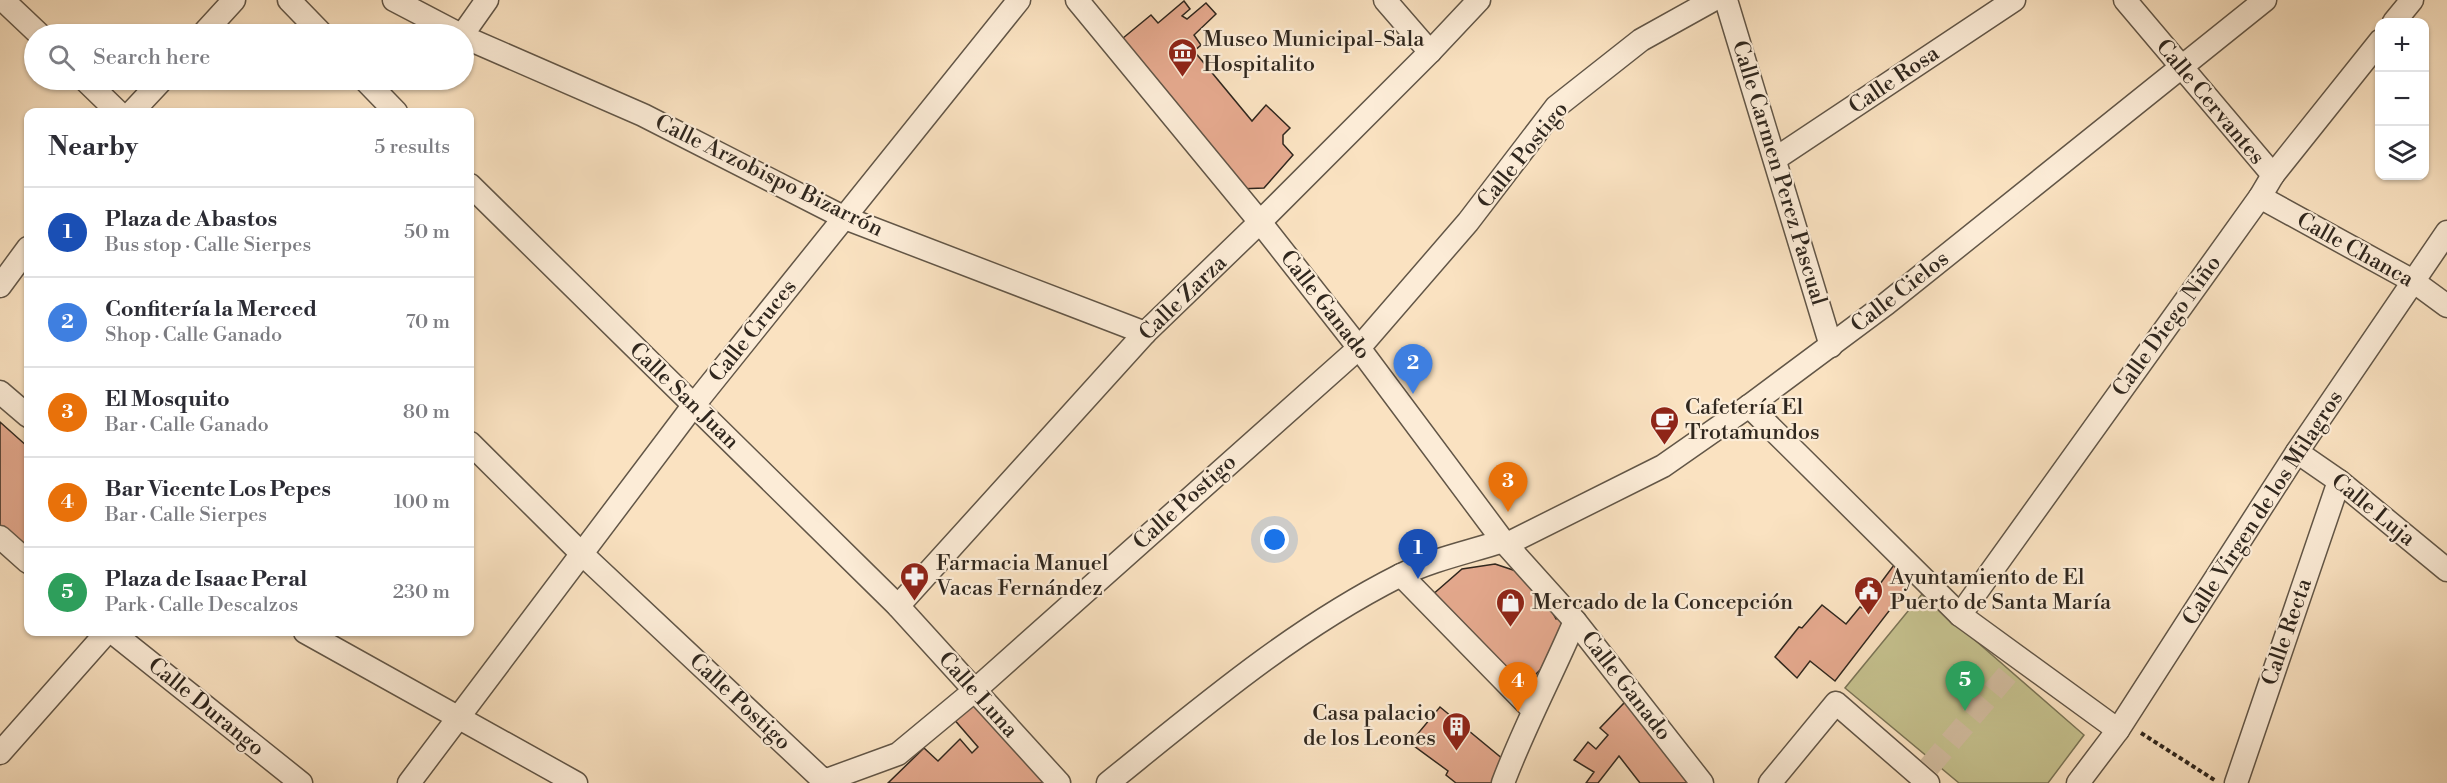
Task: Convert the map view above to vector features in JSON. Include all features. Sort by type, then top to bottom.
[{"type":"street","points":[[3,0],[28,24]]},
{"type":"street","points":[[212,24],[234,0]]},
{"type":"street","points":[[289,0],[312,24]]},
{"type":"street","name":"Calle Arzobispo Bizarrón","points":[[394,0],[441,24]]},
{"type":"street","points":[[470,24],[487,0]]},
{"type":"street","name":"Calle Cruces","points":[[409,783],[457,716],[693,406],[1019,0]]},
{"type":"street","name":"Calle Ganado","points":[[1077,0],[1260,222],[1359,348],[1505,542],[1575,621],[1702,783]]},
{"type":"street","points":[[1385,0],[1430,52]]},
{"type":"street","name":"Calle Zarza","points":[[898,606],[1145,333],[1260,222],[1479,0]]},
{"type":"street","name":"Calle Postigo","points":[[474,447],[582,554],[824,781],[898,754],[974,691],[1359,348],[1468,222],[1557,107],[1641,40],[1713,0]]},
{"type":"street","name":"Calle Carmen Perez Pascual","points":[[1726,0],[1832,346]]},
{"type":"street","name":"Calle Rosa","points":[[1774,159],[2014,0]]},
{"type":"street","name":"Calle Cervantes","points":[[2125,0],[2273,175]]},
{"type":"street","name":"Calle Cielos","points":[[1108,783],[1235,680],[1315,624],[1401,575],[1505,542],[1663,466],[1832,346],[2182,69],[2265,0]]},
{"type":"street","points":[[2397,18],[2412,0]]},
{"type":"street","name":"Calle Arzobispo Bizarrón","points":[[474,40],[643,115],[844,218],[1145,333]]},
{"type":"street","name":"Calle Diego Niño","points":[[1960,615],[2260,197],[2273,175],[2375,46]]},
{"type":"street","points":[[95,90],[114,108]]},
{"type":"street","points":[[136,108],[153,90]]},
{"type":"street","points":[[375,90],[392,108]]},
{"type":"street","name":"Calle San Juan","points":[[474,189],[898,606]]},
{"type":"street","name":"Calle Chanca","points":[[2260,197],[2413,281],[2447,306]]},
{"type":"street","name":"Calle Virgen de los Milagros","points":[[2078,783],[2118,730],[2297,452],[2447,232]]},
{"type":"street","points":[[0,286],[24,254]]},
{"type":"street","points":[[0,393],[24,413]]},
{"type":"street","points":[[1749,406],[1960,615],[2118,730]]},
{"type":"street","name":"Calle Luja","points":[[2297,452],[2339,481],[2447,570]]},
{"type":"street","name":"Calle Recta","points":[[2236,783],[2339,481]]},
{"type":"street","points":[[0,537],[24,558]]},
{"type":"street","points":[[1401,575],[1533,710]]},
{"type":"street","name":"Calle Luna","points":[[898,606],[1059,783]]},
{"type":"street","points":[[1506,782],[1533,710],[1552,675],[1575,621]]},
{"type":"street","points":[[0,753],[106,636]]},
{"type":"street","name":"Calle Durango","points":[[115,636],[301,783]]},
{"type":"street","points":[[312,636],[576,783]]},
{"type":"street","points":[[2013,668],[2058,705],[2083,704]]},
{"type":"street","points":[[1770,783],[1836,703],[1928,775],[1948,783]]},
{"type":"path","points":[[2118,730],[2132,728],[2219,783]]},
{"type":"shaded area","points":[[1922,594],[2084,735],[2048,783],[1959,783],[1845,688]]},
{"type":"building","name":"Museo Municipal-Sala Hospitalito","points":[[1184,1],[1190,9],[1182,16],[1187,19],[1206,3],[1216,14],[1194,35],[1201,45],[1194,51],[1252,121],[1266,105],[1290,128],[1283,135],[1283,144],[1293,155],[1264,188],[1238,189],[1117,43],[1151,15],[1158,23]]},
{"type":"building","points":[[0,422],[24,443],[24,549],[0,527]]},
{"type":"building","name":"Mercado de la Concepción","points":[[1495,564],[1522,573],[1556,619],[1561,618],[1563,634],[1541,669],[1520,690],[1431,596],[1462,569]]},
{"type":"building","name":"Ayuntamiento de El Puerto de Santa María","points":[[1894,565],[1913,580],[1835,681],[1810,661],[1797,678],[1775,657],[1799,627],[1802,628],[1822,605],[1846,624],[1860,607],[1862,608]]},
{"type":"building","points":[[971,701],[1047,783],[888,783],[924,748],[938,761],[960,739],[972,753],[978,747],[952,717]]},
{"type":"building","points":[[1626,701],[1690,783],[1640,783],[1619,756],[1598,783],[1586,783],[1594,772],[1574,760],[1588,742],[1596,749],[1608,735],[1600,728]]},
{"type":"building","name":"Casa palacio de los Leones","points":[[1440,707],[1504,760],[1494,783],[1456,783],[1446,775],[1448,771],[1410,743]]},
{"type":"tunnel","points":[[1929,767],[2013,668]]},
{"type":"place","name":"Museo Municipal-Sala Hospitalito","points":[[1182,78]]},
{"type":"place","name":"Confitería la Merced","points":[[1413,394]]},
{"type":"place","name":"Cafetería El Trotamundos","points":[[1664,446]]},
{"type":"place","name":"El Mosquito","points":[[1508,512]]},
{"type":"place","name":"Plaza de Abastos","points":[[1418,579]]},
{"type":"place","name":"Farmacia Manuel Vacas Fernández","points":[[915,602]]},
{"type":"place","name":"Ayuntamiento de El Puerto de Santa María","points":[[1869,616]]},
{"type":"place","name":"Mercado de la Concepción","points":[[1511,628]]},
{"type":"place","name":"Plaza de Isaac Peral","points":[[1965,711]]},
{"type":"place","name":"Bar Vicente Los Pepes","points":[[1518,712]]},
{"type":"place","name":"Casa palacio de los Leones","points":[[1457,752]]}]
